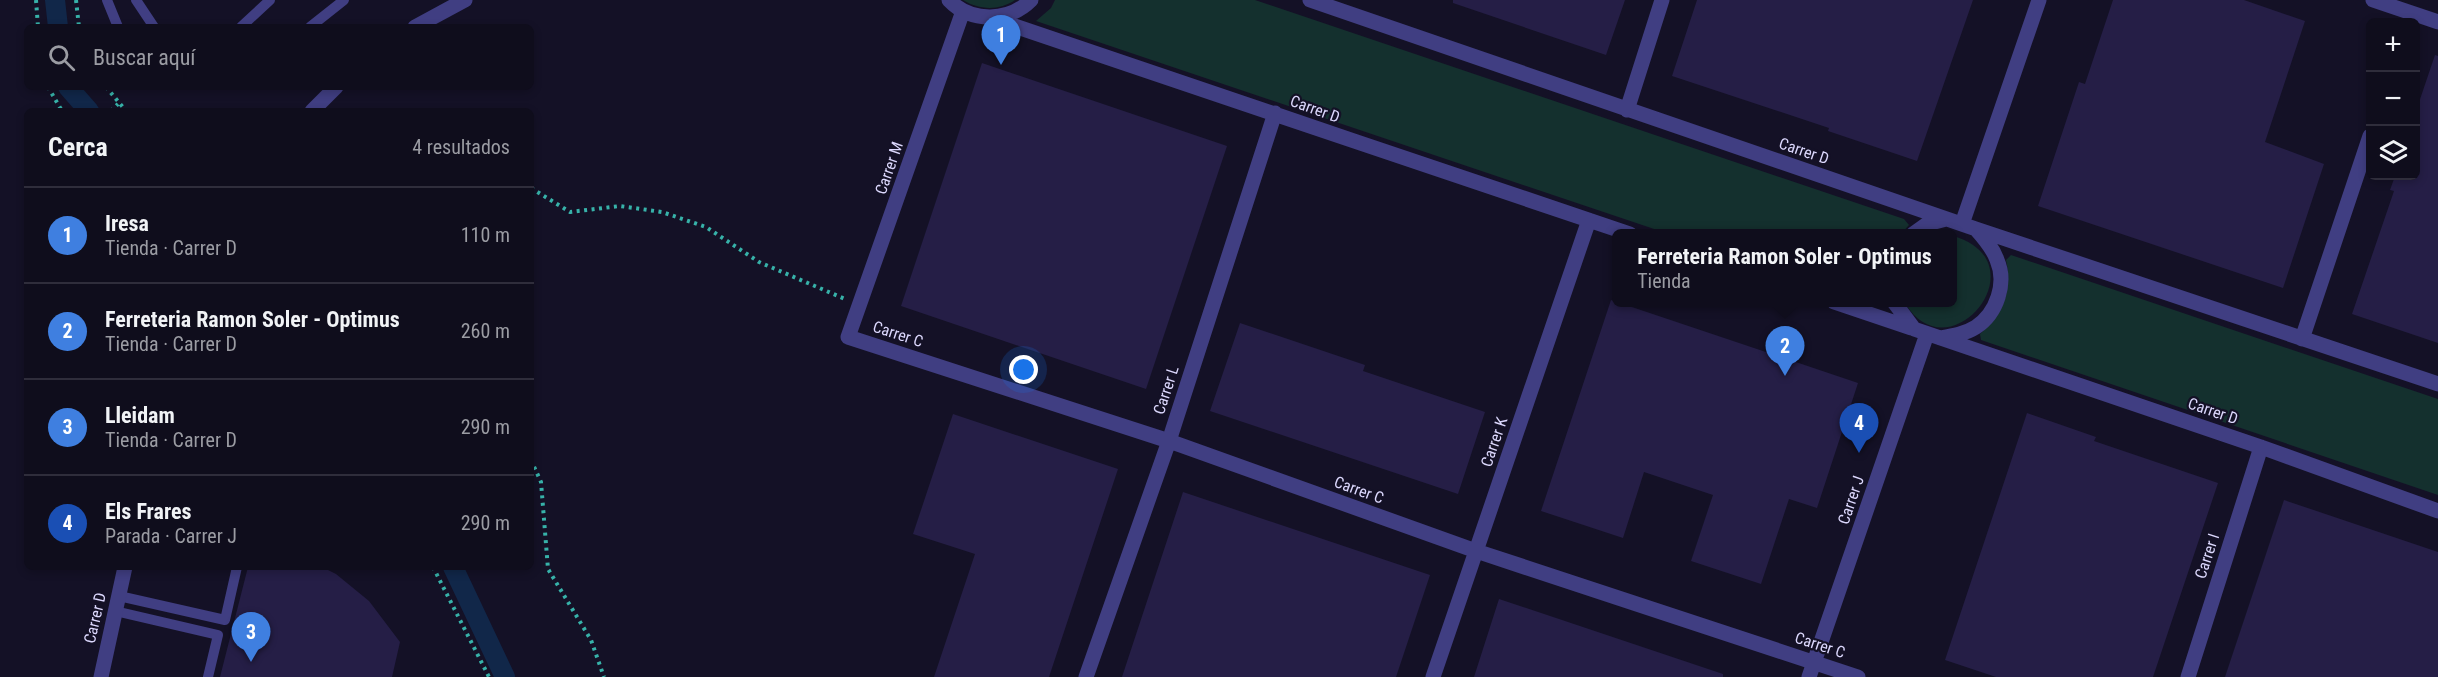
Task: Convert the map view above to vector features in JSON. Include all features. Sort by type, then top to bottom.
[{"type":"street","points":[[421,24],[465,0]]},
{"type":"street","points":[[949,0],[963,11]]},
{"type":"street","points":[[988,17],[1007,15],[1024,7],[1031,0]]},
{"type":"street","name":"Carrer D","points":[[1310,0],[1969,226]]},
{"type":"street","points":[[1627,110],[1662,0]]},
{"type":"street","points":[[1969,226],[2039,0]]},
{"type":"street","points":[[2373,0],[2410,18]]},
{"type":"street","name":"Carrer D","points":[[963,11],[988,17],[1275,113],[1390,155],[1615,229]]},
{"type":"street","name":"Carrer M","points":[[848,337],[963,11]]},
{"type":"street","points":[[2420,19],[2438,21]]},
{"type":"street","points":[[315,108],[333,90]]},
{"type":"street","name":"Carrer L","points":[[1086,677],[1168,441],[1275,113]]},
{"type":"street","points":[[2302,339],[2366,148]]},
{"type":"street","points":[[1920,229],[1927,224],[1946,219]]},
{"type":"street","name":"Carrer K","points":[[1433,677],[1589,220]]},
{"type":"street","points":[[1898,307],[1927,334],[1959,334],[1976,327],[1990,314],[1998,298],[2001,279],[1998,261],[1969,226]]},
{"type":"street","points":[[1969,226],[2438,384]]},
{"type":"street","name":"Carrer D","points":[[1846,307],[2261,447],[2438,511]]},
{"type":"street","name":"Carrer J","points":[[1812,670],[1927,334]]},
{"type":"street","name":"Carrer C","points":[[848,337],[1168,441],[1812,670],[1858,677]]},
{"type":"street","name":"Carrer I","points":[[2188,677],[2261,447]]},
{"type":"street","name":"Carrer D","points":[[100,677],[124,570]]},
{"type":"lane","points":[[107,0],[117,24]]},
{"type":"lane","points":[[136,0],[152,24]]},
{"type":"lane","points":[[244,24],[270,0]]},
{"type":"lane","points":[[314,24],[344,0]]},
{"type":"lane","points":[[119,596],[225,620],[236,570]]},
{"type":"lane","points":[[115,611],[218,635],[208,677]]},
{"type":"path","points":[[36,0],[38,24]]},
{"type":"path","points":[[76,0],[79,24]]},
{"type":"path","points":[[50,90],[60,108]]},
{"type":"path","points":[[107,90],[123,108]]},
{"type":"path","points":[[114,108],[118,104]]},
{"type":"path","points":[[534,190],[570,212],[620,206],[662,213],[706,227],[759,262],[860,305]]},
{"type":"path","points":[[534,467],[541,482],[548,569],[591,640],[604,677]]},
{"type":"path","points":[[435,570],[489,677]]},
{"type":"green space","points":[[963,0],[1015,0],[1009,4],[989,8],[976,6]]},
{"type":"green space","points":[[1055,0],[1255,0],[1904,219],[1909,225],[1905,229],[1654,229],[1036,21],[1051,8]]},
{"type":"green space","points":[[1957,238],[1979,249],[1990,268],[1989,288],[1979,307],[1963,321],[1944,327],[1923,322],[1909,307],[1957,307]]},
{"type":"green space","points":[[2011,255],[2438,399],[2438,495],[1981,340],[1980,334],[1995,318],[2004,301],[2008,282],[2006,260]]},
{"type":"building","points":[[1453,0],[1625,0],[1606,55],[1453,3]]},
{"type":"building","points":[[1697,0],[1973,0],[1917,161],[1828,131],[1829,128],[1672,76]]},
{"type":"building","points":[[2113,0],[2244,0],[2305,21],[2265,142],[2324,164],[2283,288],[2038,206],[2079,82],[2085,84]]},
{"type":"building","points":[[2435,55],[2438,56],[2438,343],[2352,314],[2394,191],[2390,190],[2394,180],[2420,180],[2420,99]]},
{"type":"building","points":[[982,63],[1227,146],[1146,389],[901,306]]},
{"type":"building","points":[[1611,300],[1612,307],[1632,307],[1858,383],[1817,508],[1789,499],[1761,584],[1691,561],[1713,495],[1644,472],[1623,538],[1541,511]]},
{"type":"building","points":[[1240,323],[1365,365],[1363,371],[1485,412],[1458,494],[1210,411]]},
{"type":"building","points":[[2027,413],[2096,437],[2094,441],[2218,483],[2153,677],[1996,677],[1945,660]]},
{"type":"building","points":[[953,414],[1118,469],[1049,677],[934,677],[975,554],[913,534]]},
{"type":"building","points":[[1183,492],[1430,575],[1396,677],[1122,677]]},
{"type":"building","points":[[2284,500],[2438,552],[2438,677],[2225,677]]},
{"type":"building","points":[[247,570],[328,570],[369,601],[400,642],[392,677],[220,677]]},
{"type":"building","points":[[1499,599],[1723,674],[1723,677],[1474,677]]},
{"type":"waterway","points":[[55,0],[58,24]]},
{"type":"waterway","points":[[71,90],[86,108]]},
{"type":"waterway","points":[[454,570],[505,677]]},
{"type":"place","name":"Iresa","points":[[1001,65]]},
{"type":"place","name":"Ferreteria Ramon Soler - Optimus","points":[[1785,376]]},
{"type":"place","name":"Els Frares","points":[[1859,453]]},
{"type":"place","name":"Lleidam","points":[[251,662]]}]
